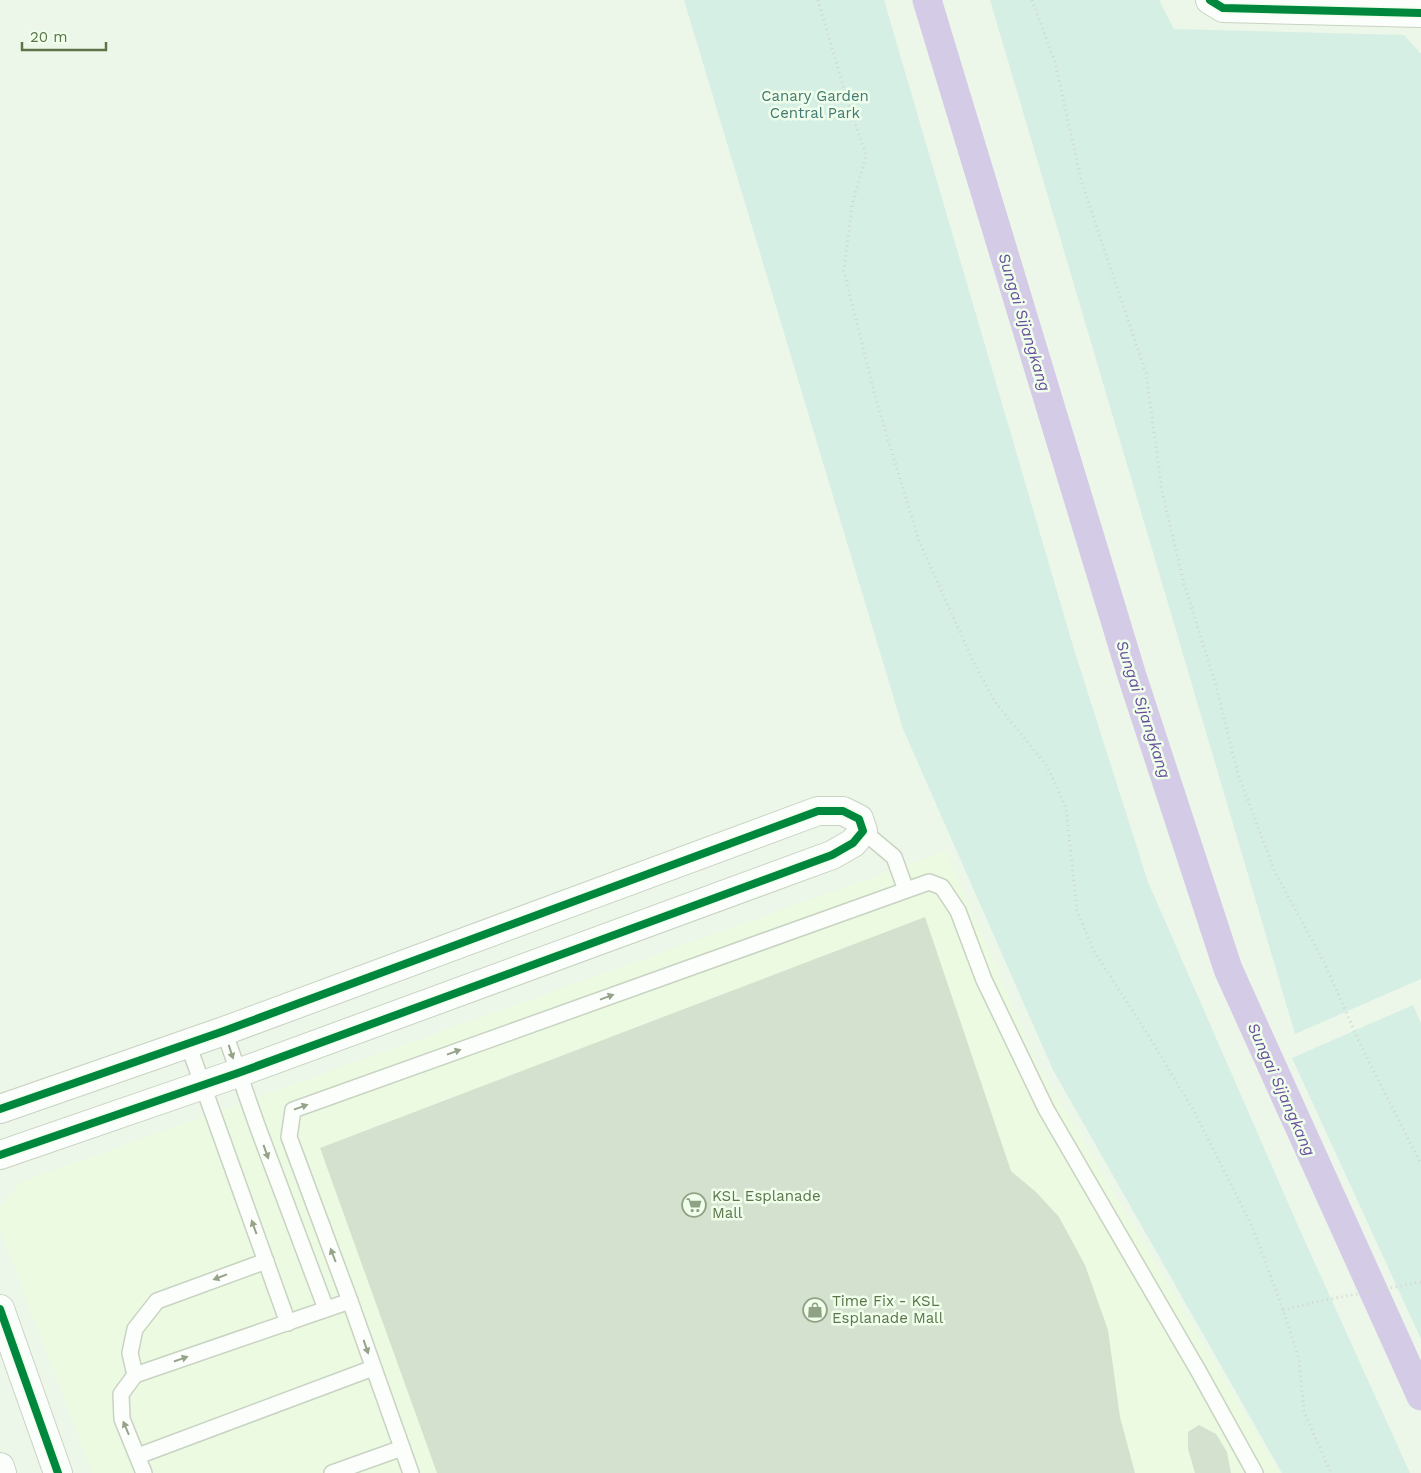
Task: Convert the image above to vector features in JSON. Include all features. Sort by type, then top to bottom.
[{"type":"street","points":[[1210,0],[1223,8],[1421,13]]},
{"type":"street","points":[[0,1109],[224,1031],[818,810],[843,810],[858,819],[863,832],[853,843],[832,855],[4,1158]]},
{"type":"street","points":[[0,1309],[58,1473]]},
{"type":"street","points":[[0,1467],[2,1473]]},
{"type":"lane","points":[[863,832],[894,856],[906,890]]},
{"type":"lane","points":[[411,1473],[350,1301],[288,1138],[293,1110],[929,882],[942,887],[958,911],[984,980],[1046,1109],[1199,1372],[1255,1473]]},
{"type":"lane","points":[[224,1031],[326,1309]]},
{"type":"lane","points":[[188,1044],[288,1323]]},
{"type":"lane","points":[[135,1375],[130,1353],[135,1329],[157,1301],[266,1261]]},
{"type":"lane","points":[[144,1473],[122,1419],[121,1394],[135,1375],[350,1301]]},
{"type":"lane","points":[[138,1456],[373,1368]]},
{"type":"lane","points":[[332,1473],[402,1448]]},
{"type":"path","points":[[818,0],[866,156],[852,205],[844,271],[876,400],[920,541],[973,660],[995,702],[1047,766],[1066,808],[1077,911],[1094,951],[1147,1033],[1195,1113],[1252,1226],[1299,1359],[1304,1412],[1331,1473]]},
{"type":"path","points":[[1032,0],[1055,62],[1081,180],[1146,373],[1162,491],[1179,562],[1216,686],[1238,774],[1275,872],[1325,964],[1361,1046],[1421,1164]]},
{"type":"path","points":[[1283,1310],[1419,1282]]},
{"type":"shaded area","name":"KSL Esplanade Mall","points":[[946,851],[1036,1061],[1280,1473],[92,1473],[0,1230],[0,1207],[20,1182]]},
{"type":"green space","name":"Canary Garden Central Park","points":[[684,0],[884,0],[1073,646],[1148,882],[1299,1228],[1410,1473],[1282,1473],[1053,1070],[903,729]]},
{"type":"green space","points":[[990,0],[1159,0],[1174,29],[1404,35],[1421,54],[1421,979],[1295,1034]]},
{"type":"green space","points":[[1413,1005],[1421,1023],[1421,1339],[1292,1058]]},
{"type":"building","name":"KSL Esplanade Mall","points":[[925,917],[1011,1171],[1036,1192],[1059,1217],[1085,1265],[1108,1330],[1120,1417],[1135,1473],[437,1473],[320,1148]]},
{"type":"building","points":[[1199,1425],[1216,1434],[1227,1452],[1231,1473],[1195,1473],[1188,1449],[1188,1432]]},
{"type":"waterway","name":"Sungai Sijangkang","points":[[927,0],[1132,676],[1228,969],[1421,1396]]},
{"type":"cycle path","points":[[1210,0],[1223,8],[1421,13]]},
{"type":"cycle path","points":[[0,1109],[224,1031],[818,811],[843,811],[859,819],[863,831],[853,843],[832,855],[238,1073],[0,1155]]},
{"type":"cycle path","points":[[0,1309],[58,1473]]},
{"type":"place","name":"KSL Esplanade Mall","points":[[694,1205]]},
{"type":"place","name":"Time Fix - KSL Esplanade Mall","points":[[815,1310]]}]
